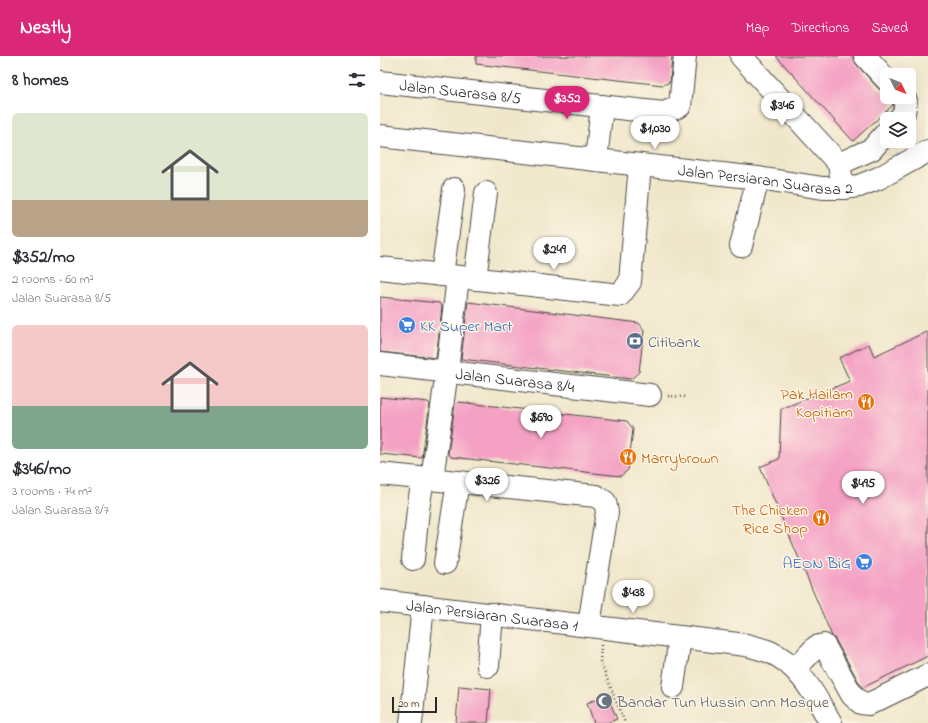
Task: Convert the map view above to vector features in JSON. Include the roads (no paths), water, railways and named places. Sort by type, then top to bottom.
[{"type":"street","name":"Jalan Suarasa 8/5","points":[[380,82],[664,113],[680,106],[685,56]]},
{"type":"street","points":[[741,56],[839,164],[843,188]]},
{"type":"street","points":[[865,56],[880,72]]},
{"type":"street","points":[[596,160],[602,106]]},
{"type":"street","name":"Jalan Persiaran Suarasa 2","points":[[380,136],[758,178],[823,188],[859,186],[880,178],[928,151]]},
{"type":"street","points":[[839,164],[872,149],[880,140]]},
{"type":"street","points":[[380,268],[620,295],[630,282],[640,165]]},
{"type":"street","points":[[741,246],[758,178]]},
{"type":"street","points":[[413,560],[418,510],[428,478],[447,371],[458,277],[454,189]]},
{"type":"street","points":[[458,277],[486,193]]},
{"type":"street","name":"Jalan Suarasa 8/4","points":[[380,364],[656,395]]},
{"type":"street","points":[[380,474],[596,496],[605,502],[607,512],[589,625]]},
{"type":"street","points":[[445,563],[458,482]]},
{"type":"street","name":"Jalan Persiaran Suarasa 1","points":[[380,601],[746,645],[768,651],[795,669],[814,693],[831,723]]},
{"type":"street","points":[[411,723],[423,606]]},
{"type":"street","points":[[488,666],[492,614]]},
{"type":"street","points":[[673,687],[680,637]]},
{"type":"street","points":[[795,669],[816,647],[824,645],[852,695],[861,703],[869,704],[928,675]]},
{"type":"place","name":"KK Super Mart","points":[[407,325]]},
{"type":"place","name":"Citibank","points":[[635,341]]},
{"type":"place","name":"Pak Hailam Kopitiam","points":[[866,402]]},
{"type":"place","name":"Marrybrown","points":[[628,457]]},
{"type":"place","name":"The Chicken Rice Shop","points":[[821,518]]},
{"type":"place","name":"AEON BiG","points":[[864,562]]},
{"type":"place","name":"Bandar Tun Hussin Onn Mosque","points":[[604,701]]}]
